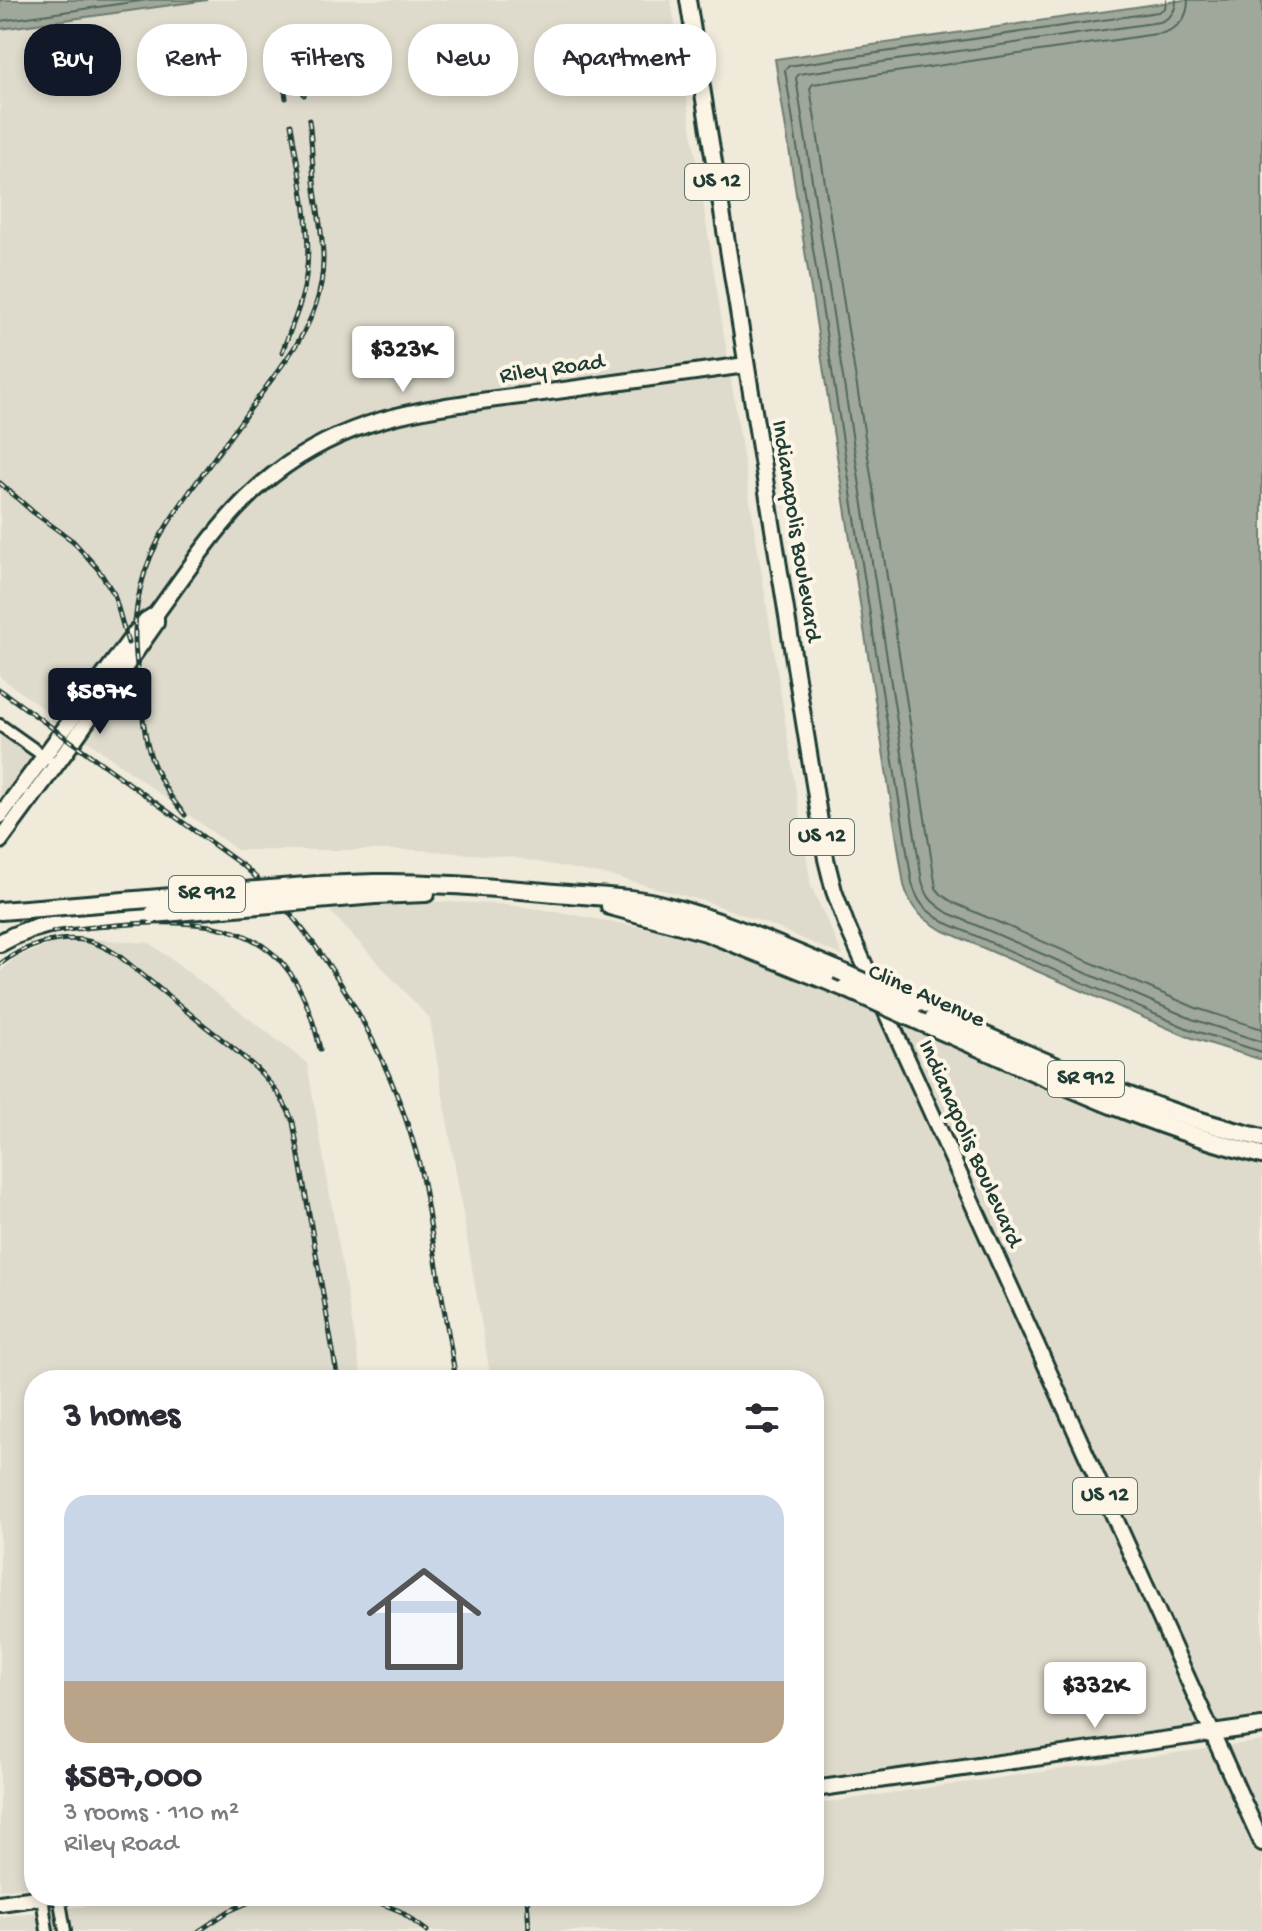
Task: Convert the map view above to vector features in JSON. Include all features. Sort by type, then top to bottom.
[{"type":"highway","name":"Cline Avenue","points":[[0,911],[318,885],[375,889],[454,884],[622,898],[664,905],[726,924],[1136,1100],[1223,1129],[1262,1138]]},
{"type":"highway","points":[[0,943],[54,922],[375,889],[607,905]]},
{"type":"highway","name":"Cline Avenue","points":[[566,894],[706,932],[845,988],[1126,1111],[1197,1137],[1262,1155]]},
{"type":"main road","name":"Indianapolis Boulevard","points":[[688,0],[826,859],[834,891],[847,926],[1262,1843]]},
{"type":"main road","name":"Riley Road","points":[[0,816],[50,761],[156,623],[156,614],[222,525],[254,491],[304,453],[359,426],[415,411],[746,365]]},
{"type":"main road","name":"Riley Road","points":[[0,841],[50,761]]},
{"type":"main road","points":[[824,1788],[1262,1726]]},
{"type":"main road","points":[[0,1903],[24,1900]]},
{"type":"street","points":[[0,725],[50,761]]},
{"type":"street","points":[[46,1906],[47,1931]]},
{"type":"street","points":[[61,1906],[65,1931]]},
{"type":"shaded area","points":[[207,0],[671,0],[675,24],[534,24],[534,96],[686,96],[811,886],[843,956],[711,903],[616,877],[512,857],[419,850],[237,850],[0,677],[0,29],[24,26],[24,96],[121,96],[121,24],[36,24]]},
{"type":"shaded area","points":[[0,734],[31,756],[0,799]]},
{"type":"shaded area","points":[[376,901],[497,904],[540,909],[652,929],[713,946],[851,1002],[1144,1130],[1262,1166],[1262,1716],[824,1778],[824,1370],[489,1370],[430,1019],[330,911]]},
{"type":"shaded area","points":[[95,939],[150,943],[307,1063],[360,1370],[24,1370],[24,1887],[0,1890],[0,972],[15,958],[58,941]]},
{"type":"shaded area","points":[[1262,1741],[1262,1931],[0,1931],[0,1917],[85,1906],[824,1906],[824,1803]]},
{"type":"water","points":[[0,0],[207,0],[24,24],[0,29]]},
{"type":"water","points":[[1184,0],[1262,0],[1262,1060],[1186,1036],[940,929],[921,916],[910,900],[904,885],[775,59]]},
{"type":"railway","points":[[141,697],[135,629],[141,586],[153,551],[181,504],[291,352],[305,330],[320,290],[323,259],[309,120]]},
{"type":"railway","points":[[282,352],[302,295],[308,258],[304,200],[291,124]]},
{"type":"railway","points":[[0,483],[73,541],[98,569],[114,594],[128,643]]},
{"type":"railway","points":[[138,686],[153,763],[185,815]]},
{"type":"railway","points":[[0,690],[246,868],[302,928],[327,962],[370,1036],[404,1113],[421,1173],[454,1370]]},
{"type":"railway","points":[[53,932],[88,927],[182,923],[213,926],[240,934],[263,946],[282,962],[310,1014],[320,1049]]},
{"type":"railway","points":[[0,964],[29,948],[50,941],[83,940],[101,946],[118,955],[241,1055],[277,1092],[293,1122],[336,1370]]},
{"type":"railway","points":[[199,1931],[240,1906]]},
{"type":"railway","points":[[387,1906],[400,1911],[427,1931]]},
{"type":"railway","points":[[528,1906],[529,1931]]}]
